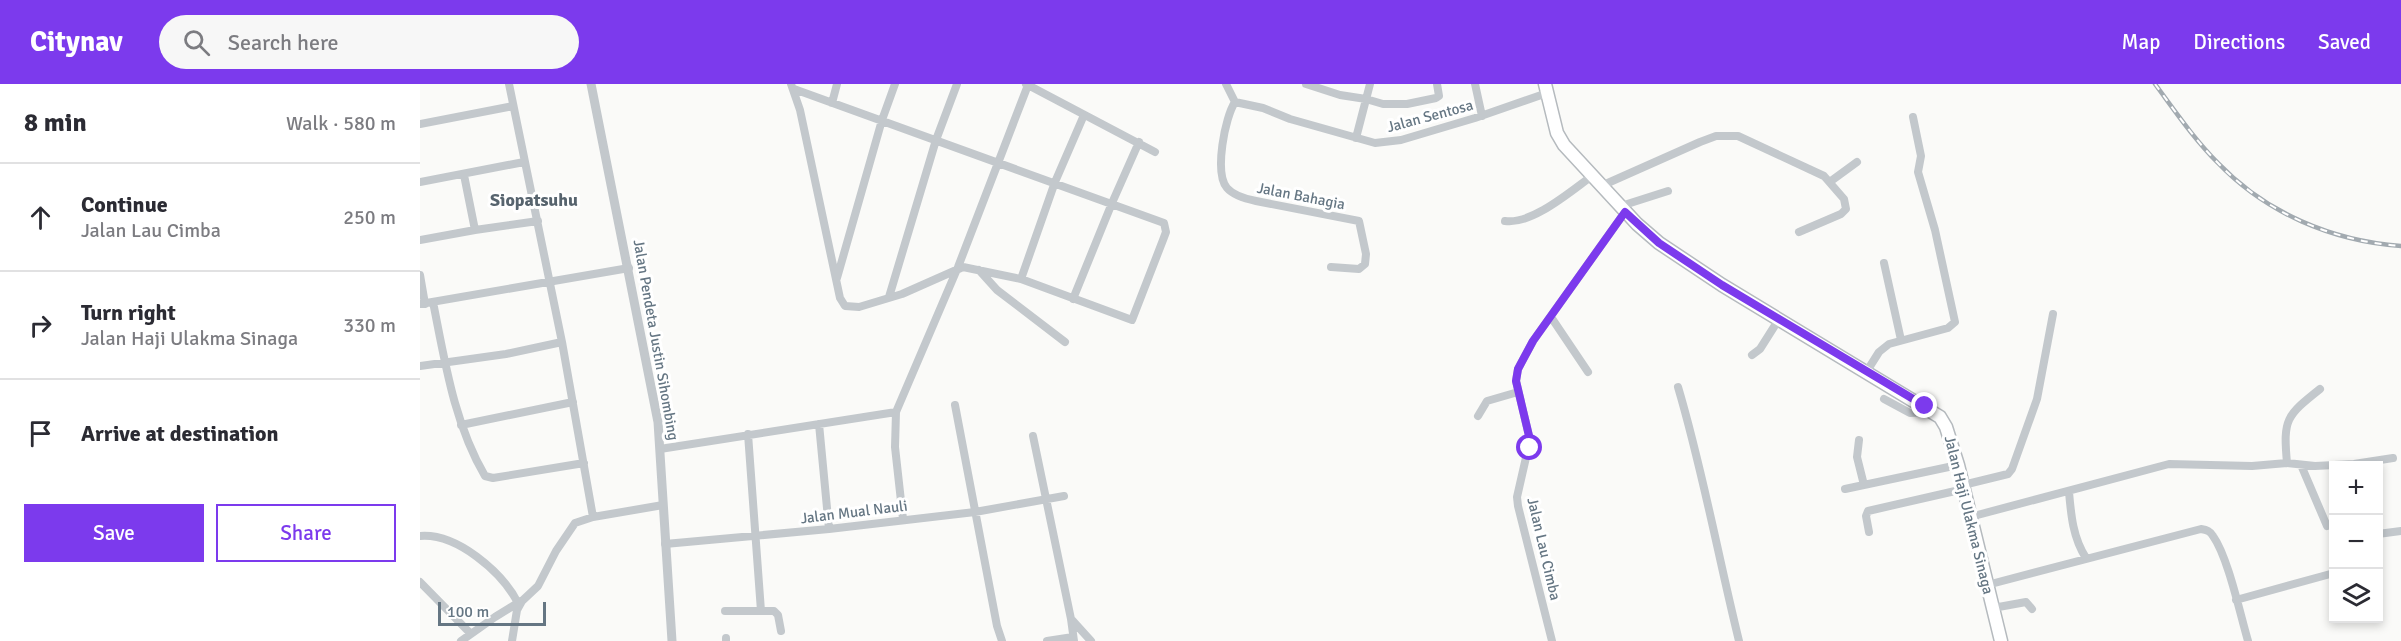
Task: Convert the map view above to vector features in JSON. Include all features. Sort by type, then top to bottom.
[{"type":"main road","name":"Jalan Haji Ulakma Sinaga","points":[[1546,88],[1557,133],[1564,145],[1623,209],[1659,243],[1722,285],[1940,417],[1946,427],[1958,465],[2001,641]]},
{"type":"street","points":[[509,84],[562,342],[593,517]]},
{"type":"street","name":"Jalan Pendeta Justin Sihombing","points":[[591,84],[658,422],[672,641]]},
{"type":"street","points":[[832,103],[837,84]]},
{"type":"street","points":[[837,279],[882,120],[895,84]]},
{"type":"street","points":[[889,297],[936,140],[957,84]]},
{"type":"street","points":[[1226,84],[1236,102]]},
{"type":"street","points":[[1306,84],[1340,95],[1383,104],[1407,104],[1436,98],[1439,96],[1437,84]]},
{"type":"street","points":[[1356,138],[1370,84]]},
{"type":"street","points":[[1475,84],[1482,116]]},
{"type":"street","points":[[903,519],[895,447],[896,412],[958,267],[1027,85],[1155,152]]},
{"type":"street","points":[[792,86],[832,103],[998,161],[1164,223],[1166,232],[1132,320],[1020,279],[978,269],[958,267],[918,287],[859,307],[845,306],[840,298],[792,86]]},
{"type":"street","name":"Jalan Sentosa","points":[[1236,102],[1263,108],[1290,119],[1375,143],[1401,140],[1482,116],[1546,88]]},
{"type":"street","name":"Jalan Bahagia","points":[[1236,102],[1226,122],[1223,140],[1222,180],[1225,186],[1242,197],[1256,201],[1355,220],[1361,224],[1365,264],[1359,269],[1331,267]]},
{"type":"street","points":[[420,124],[513,106]]},
{"type":"street","points":[[1020,279],[1055,182],[1084,115]]},
{"type":"street","points":[[1867,371],[1885,346],[1901,339],[1948,328],[1955,322],[1935,230],[1918,172],[1921,156],[1913,117]]},
{"type":"street","points":[[1601,186],[1700,142],[1730,134],[1816,172],[1831,181],[1844,199],[1846,209],[1841,214],[1799,232]]},
{"type":"street","points":[[1073,299],[1139,142]]},
{"type":"street","points":[[420,182],[524,162]]},
{"type":"street","points":[[1831,181],[1857,162]]},
{"type":"street","points":[[464,175],[475,230]]},
{"type":"street","points":[[1505,221],[1517,221],[1552,204],[1592,176]]},
{"type":"street","points":[[1623,209],[1668,191]]},
{"type":"street","name":"Jalan Lau Cimba","points":[[1552,641],[1518,506],[1517,497],[1530,440],[1516,381],[1518,369],[1533,341],[1623,209]]},
{"type":"street","points":[[420,240],[538,221]]},
{"type":"street","points":[[1884,263],[1901,339]]},
{"type":"street","points":[[426,303],[629,268]]},
{"type":"street","points":[[978,269],[997,290],[1065,342]]},
{"type":"street","points":[[420,276],[460,426],[484,474],[488,478],[584,463]]},
{"type":"street","points":[[1869,531],[1866,516],[1868,511],[2008,474],[2012,469],[2037,399],[2053,314]]},
{"type":"street","points":[[1551,317],[1588,372]]},
{"type":"street","points":[[1752,356],[1760,350],[1779,319]]},
{"type":"street","points":[[420,366],[507,354],[562,342]]},
{"type":"street","points":[[1678,387],[1707,498],[1739,641]]},
{"type":"street","points":[[2287,464],[2284,436],[2287,421],[2298,406],[2320,388]]},
{"type":"street","points":[[1478,416],[1487,401],[1518,392]]},
{"type":"street","points":[[1884,399],[1910,413],[1934,412]]},
{"type":"street","points":[[460,426],[573,402]]},
{"type":"street","points":[[955,405],[1002,641]]},
{"type":"street","points":[[660,449],[896,412]]},
{"type":"street","points":[[819,424],[829,529]]},
{"type":"street","points":[[748,434],[761,611]]},
{"type":"street","points":[[1033,436],[1071,619],[1073,639],[1047,641]]},
{"type":"street","points":[[1859,440],[1857,457],[1864,485]]},
{"type":"street","points":[[1970,517],[2169,464],[2252,466],[2354,464],[2392,458]]},
{"type":"street","points":[[1845,489],[1958,465]]},
{"type":"street","points":[[2301,465],[2327,526]]},
{"type":"street","points":[[2069,492],[2074,532],[2085,558]]},
{"type":"street","name":"Jalan Mual Nauli","points":[[665,544],[829,529],[975,512],[1064,496]]},
{"type":"street","points":[[461,641],[520,602],[537,586],[572,526],[579,521],[663,505]]},
{"type":"street","points":[[1987,585],[2188,532],[2207,530],[2213,534],[2223,557],[2248,641]]},
{"type":"street","points":[[2383,533],[2401,531]]},
{"type":"street","points":[[420,536],[434,536],[445,540],[482,561],[507,583],[520,602]]},
{"type":"street","points":[[2236,600],[2329,574]]},
{"type":"street","points":[[420,582],[471,634]]},
{"type":"street","points":[[512,641],[520,602]]},
{"type":"street","points":[[1993,608],[2026,602],[2032,609]]},
{"type":"street","points":[[725,611],[776,613],[782,631]]},
{"type":"street","points":[[1071,619],[1091,641]]},
{"type":"railway","points":[[2155,84],[2209,154],[2237,181],[2257,196],[2279,210],[2325,231],[2375,243],[2401,246]]},
{"type":"district","name":"Siopatsuhu","points":[[534,200]]},
{"type":"route","points":[[1530,448],[1516,381],[1518,369],[1533,341],[1625,212],[1659,243],[1722,285],[1925,406]]}]
